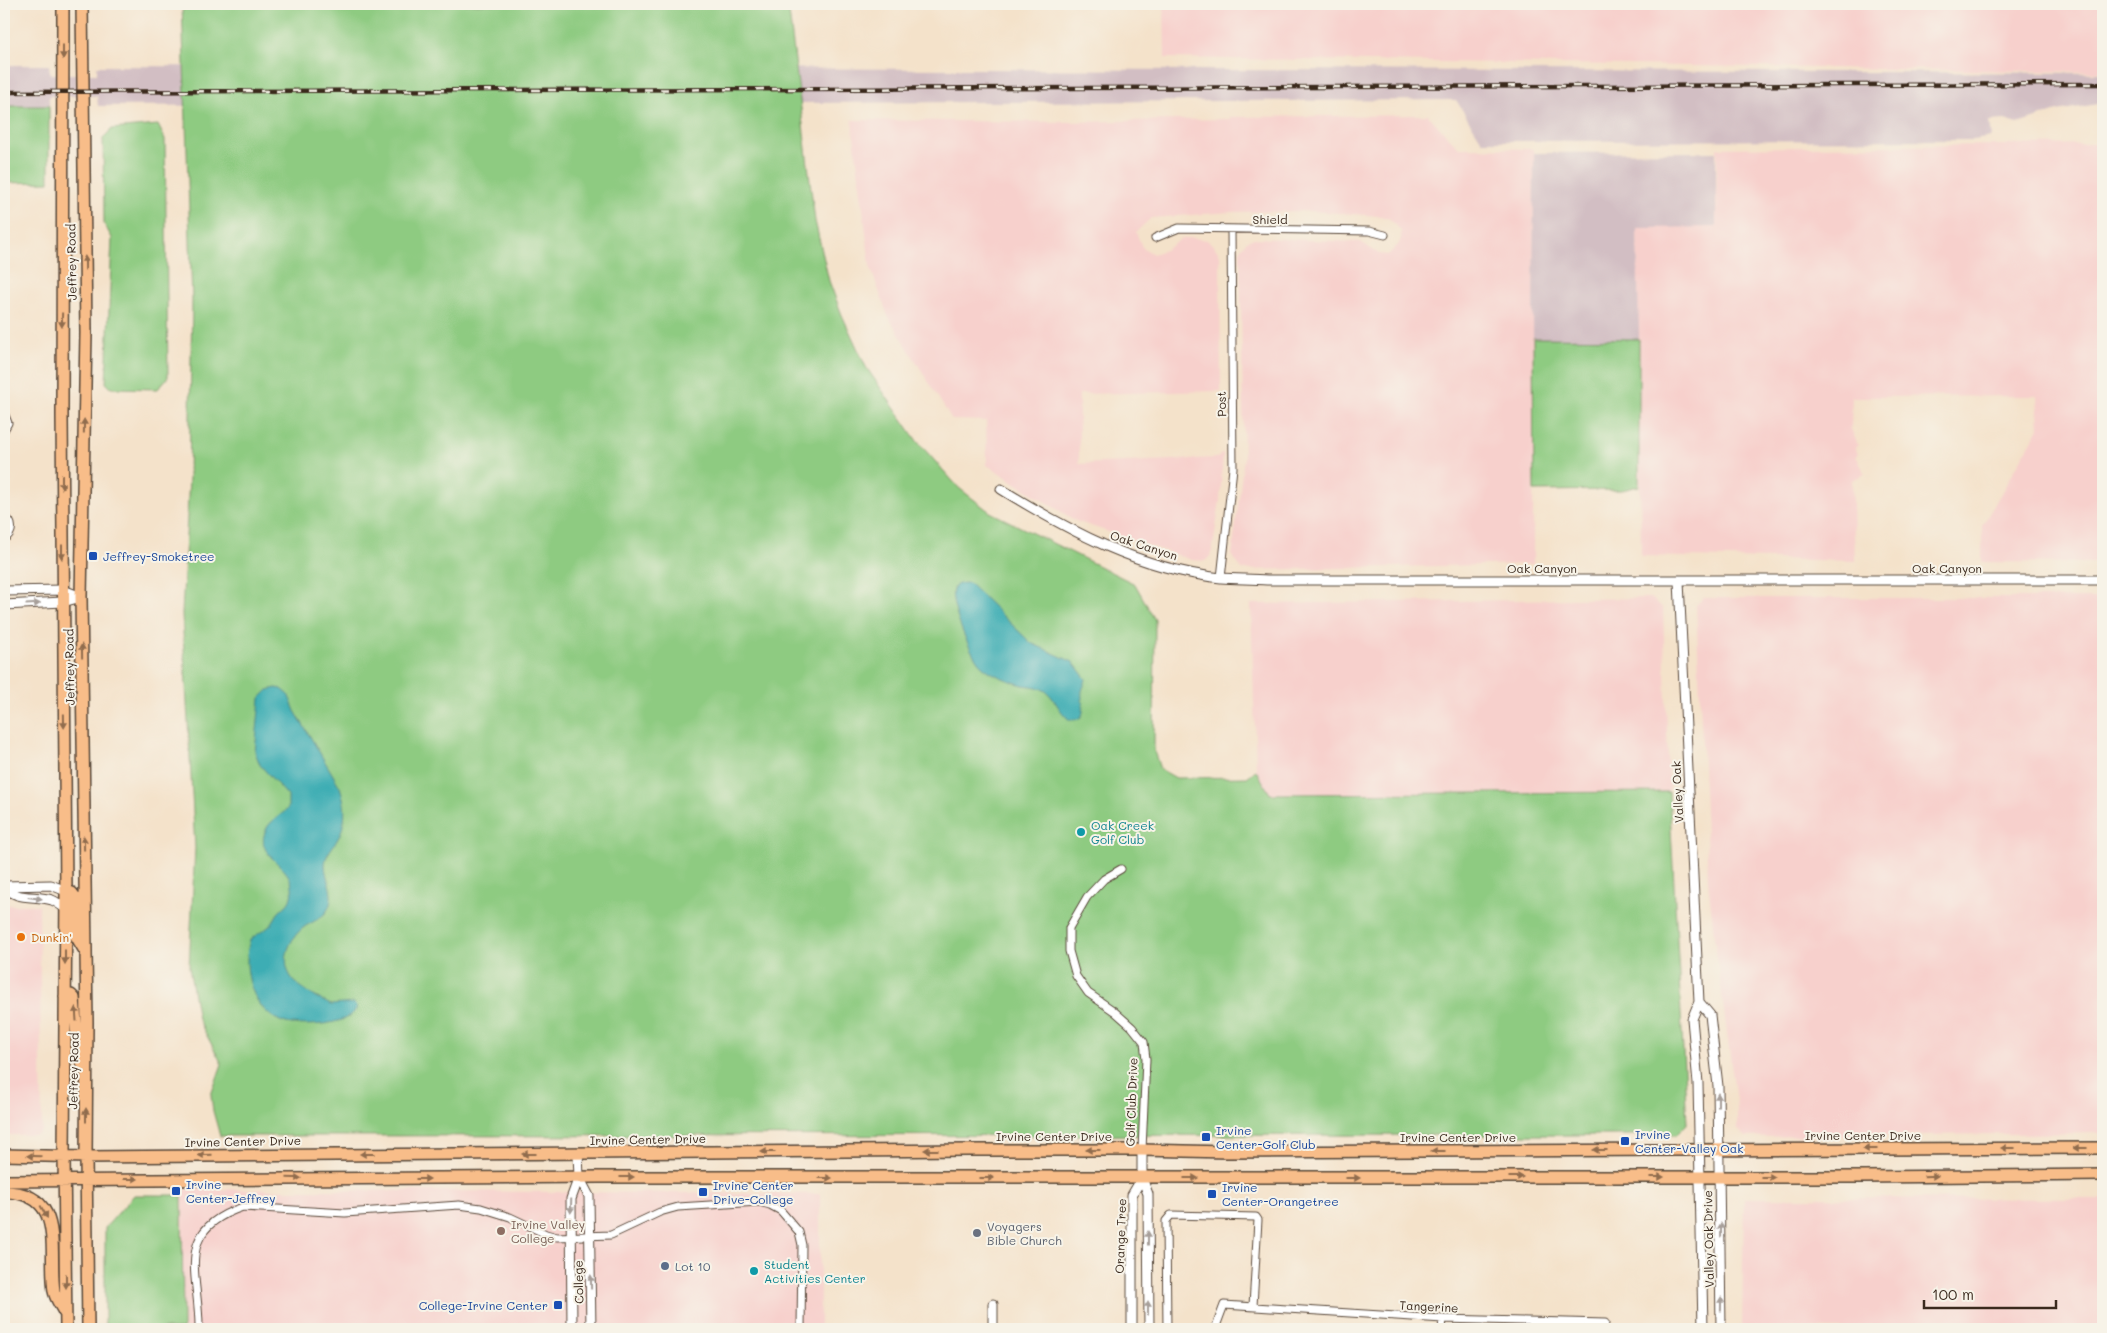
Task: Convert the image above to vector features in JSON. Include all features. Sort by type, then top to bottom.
[{"type":"main road","name":"Jeffrey Road","points":[[63,4],[63,602],[66,891],[64,1156],[66,1180],[66,1329]]},
{"type":"main road","name":"Jeffrey Road","points":[[82,4],[86,333],[81,597],[86,953],[88,1329]]},
{"type":"main road","points":[[66,891],[72,893],[75,897],[76,936],[86,953]]},
{"type":"main road","points":[[65,996],[71,995],[74,998],[78,1048],[86,1074]]},
{"type":"main road","name":"Irvine Center Drive","points":[[4,1155],[86,1157],[1142,1150],[1226,1152],[2103,1148]]},
{"type":"main road","points":[[4,1181],[579,1177],[1720,1177],[2103,1174]]},
{"type":"main road","points":[[4,1192],[31,1196],[46,1214],[54,1244],[54,1293],[66,1316]]},
{"type":"street","name":"Shield","points":[[1155,238],[1179,228],[1369,231],[1385,235]]},
{"type":"street","name":"Post","points":[[1221,578],[1233,468],[1230,230]]},
{"type":"street","points":[[4,413],[8,423],[4,430]]},
{"type":"street","name":"Oak Canyon","points":[[1001,489],[1043,515],[1087,538],[1128,556],[1172,569],[1221,578],[1267,580],[1679,581],[2103,580]]},
{"type":"street","points":[[4,516],[9,519],[12,527],[10,535],[4,539]]},
{"type":"street","name":"Valley Oak","points":[[1679,581],[1699,1002],[1692,1019],[1698,1083],[1699,1150]]},
{"type":"street","points":[[4,591],[63,590],[81,597]]},
{"type":"street","points":[[4,605],[63,602],[81,597]]},
{"type":"street","name":"Golf Club Drive","points":[[1121,869],[1104,878],[1087,896],[1069,928],[1069,951],[1076,976],[1088,993],[1114,1010],[1132,1027],[1144,1042],[1146,1059],[1142,1178]]},
{"type":"street","points":[[4,886],[51,885],[66,891]]},
{"type":"street","points":[[4,886],[9,892],[20,896],[52,900],[66,909]]},
{"type":"street","name":"Valley Oak","points":[[1699,1002],[1710,1015],[1718,1086],[1719,1149]]},
{"type":"street","name":"Valley Oak Drive","points":[[1719,1149],[1721,1329]]},
{"type":"street","name":"Valley Oak Drive","points":[[1699,1150],[1703,1329]]},
{"type":"street","name":"College","points":[[572,1329],[571,1199],[579,1177],[578,1154]]},
{"type":"street","name":"College","points":[[579,1177],[589,1196],[591,1329]]},
{"type":"street","points":[[1142,1178],[1148,1194],[1148,1329]]},
{"type":"street","name":"Orange Tree","points":[[1132,1329],[1132,1195],[1142,1178]]},
{"type":"street","points":[[199,1329],[194,1262],[196,1247],[203,1232],[213,1222],[227,1212],[243,1207],[345,1214],[459,1205],[481,1208],[510,1217],[546,1234],[557,1237],[611,1235],[660,1212],[678,1207],[747,1201],[770,1205],[781,1211],[799,1232],[802,1262],[801,1329]]},
{"type":"street","points":[[1166,1329],[1166,1221],[1170,1216],[1251,1215],[1256,1217],[1258,1220],[1253,1306]]},
{"type":"street","points":[[993,1304],[993,1329]]},
{"type":"street","name":"Tangerine","points":[[1215,1329],[1224,1305],[1604,1326]]},
{"type":"street","points":[[1442,1329],[1443,1318]]},
{"type":"shaded area","points":[[1164,4],[2103,4],[2103,72],[1165,58]]},
{"type":"shaded area","points":[[4,65],[49,65],[50,74],[97,74],[97,66],[2103,73],[2103,103],[2057,111],[2018,124],[2005,120],[1989,121],[1991,137],[1974,140],[1482,141],[1456,100],[98,106],[97,96],[49,96],[49,106],[4,106]]},
{"type":"shaded area","points":[[1428,115],[1459,148],[1534,149],[1533,564],[1242,570],[1232,555],[1244,457],[1240,252],[1242,247],[1247,241],[1254,238],[1360,242],[1379,254],[1388,255],[1399,244],[1401,238],[1401,231],[1390,219],[1380,216],[1311,211],[1231,212],[1151,218],[1136,232],[1142,247],[1153,254],[1165,250],[1181,239],[1193,238],[1207,240],[1220,255],[1221,391],[1079,394],[1079,464],[1217,458],[1223,453],[1220,500],[1213,547],[1210,556],[1205,561],[1192,560],[1076,521],[987,465],[986,421],[952,420],[888,316],[870,266],[852,120],[1072,122],[1230,119],[1230,117]]},
{"type":"shaded area","points":[[2103,144],[2103,563],[1982,562],[1982,526],[2039,428],[2037,396],[1852,397],[1851,429],[1858,445],[1855,447],[1858,454],[1856,456],[1865,474],[1852,480],[1855,561],[1641,556],[1637,227],[1716,227],[1717,148]]},
{"type":"shaded area","points":[[1716,152],[1716,227],[1637,228],[1639,339],[1533,340],[1534,153]]},
{"type":"shaded area","points":[[1651,598],[1663,608],[1669,792],[1270,794],[1256,770],[1251,604]]},
{"type":"shaded area","points":[[1704,598],[2103,598],[2103,1133],[1746,1137],[1737,1128],[1737,1108],[1708,880],[1696,605]]},
{"type":"shaded area","points":[[4,905],[39,905],[42,1130],[37,1135],[4,1135]]},
{"type":"shaded area","name":"Irvine Valley College","points":[[182,1189],[820,1194],[820,1329],[183,1329]]},
{"type":"shaded area","points":[[1744,1198],[2103,1199],[2103,1329],[1742,1329]]},
{"type":"green space","points":[[182,4],[788,4],[815,221],[829,281],[866,367],[917,441],[959,488],[990,512],[1135,584],[1155,620],[1154,751],[1160,769],[1176,778],[1247,777],[1256,770],[1270,794],[1669,792],[1687,1124],[1676,1135],[220,1136],[211,1095],[222,1064],[198,1019],[189,967],[195,848],[182,614],[189,478],[192,300]]},
{"type":"green space","points":[[4,106],[49,106],[49,182],[4,183]]},
{"type":"green space","points":[[158,125],[165,139],[168,377],[158,389],[111,388],[106,383],[112,238],[104,224],[103,138],[112,129]]},
{"type":"green space","points":[[1533,338],[1639,339],[1639,486],[1622,490],[1534,491]]},
{"type":"green space","points":[[134,1195],[182,1195],[183,1329],[105,1329],[105,1228]]},
{"type":"water","points":[[969,583],[1031,643],[1073,662],[1086,679],[1082,691],[1083,710],[1080,717],[1070,720],[1062,713],[1050,695],[1042,689],[1006,680],[981,665],[971,651],[953,603],[952,593],[954,587],[959,584]]},
{"type":"water","points":[[282,689],[288,694],[295,711],[340,787],[344,802],[345,810],[341,831],[325,863],[331,892],[331,902],[327,911],[321,917],[297,933],[289,946],[286,961],[290,975],[295,982],[317,998],[331,1005],[353,1003],[357,1007],[346,1018],[326,1024],[294,1024],[274,1018],[257,1000],[248,977],[247,964],[250,940],[272,924],[289,902],[292,888],[290,878],[269,855],[263,838],[268,826],[288,808],[288,796],[260,765],[255,752],[260,698],[268,690]]},
{"type":"railway","points":[[4,92],[2103,84]]},
{"type":"place","name":"Jeffrey-Smoketree","points":[[93,556]]},
{"type":"place","name":"Oak Creek Golf Club","points":[[1081,832]]},
{"type":"place","name":"Dunkin'","points":[[21,937]]},
{"type":"place","name":"Irvine Center-Golf Club","points":[[1206,1137]]},
{"type":"place","name":"Irvine Center-Valley Oak","points":[[1625,1141]]},
{"type":"place","name":"Irvine Center-Jeffrey","points":[[176,1191]]},
{"type":"place","name":"Irvine Center Drive-College","points":[[703,1192]]},
{"type":"place","name":"Irvine Center-Orangetree","points":[[1212,1194]]},
{"type":"place","name":"Irvine Valley College","points":[[501,1231]]},
{"type":"place","name":"Voyagers Bible Church","points":[[977,1233]]},
{"type":"place","name":"Lot 10","points":[[665,1266]]},
{"type":"place","name":"Student Activities Center","points":[[754,1271]]},
{"type":"place","name":"College-Irvine Center","points":[[558,1305]]}]
